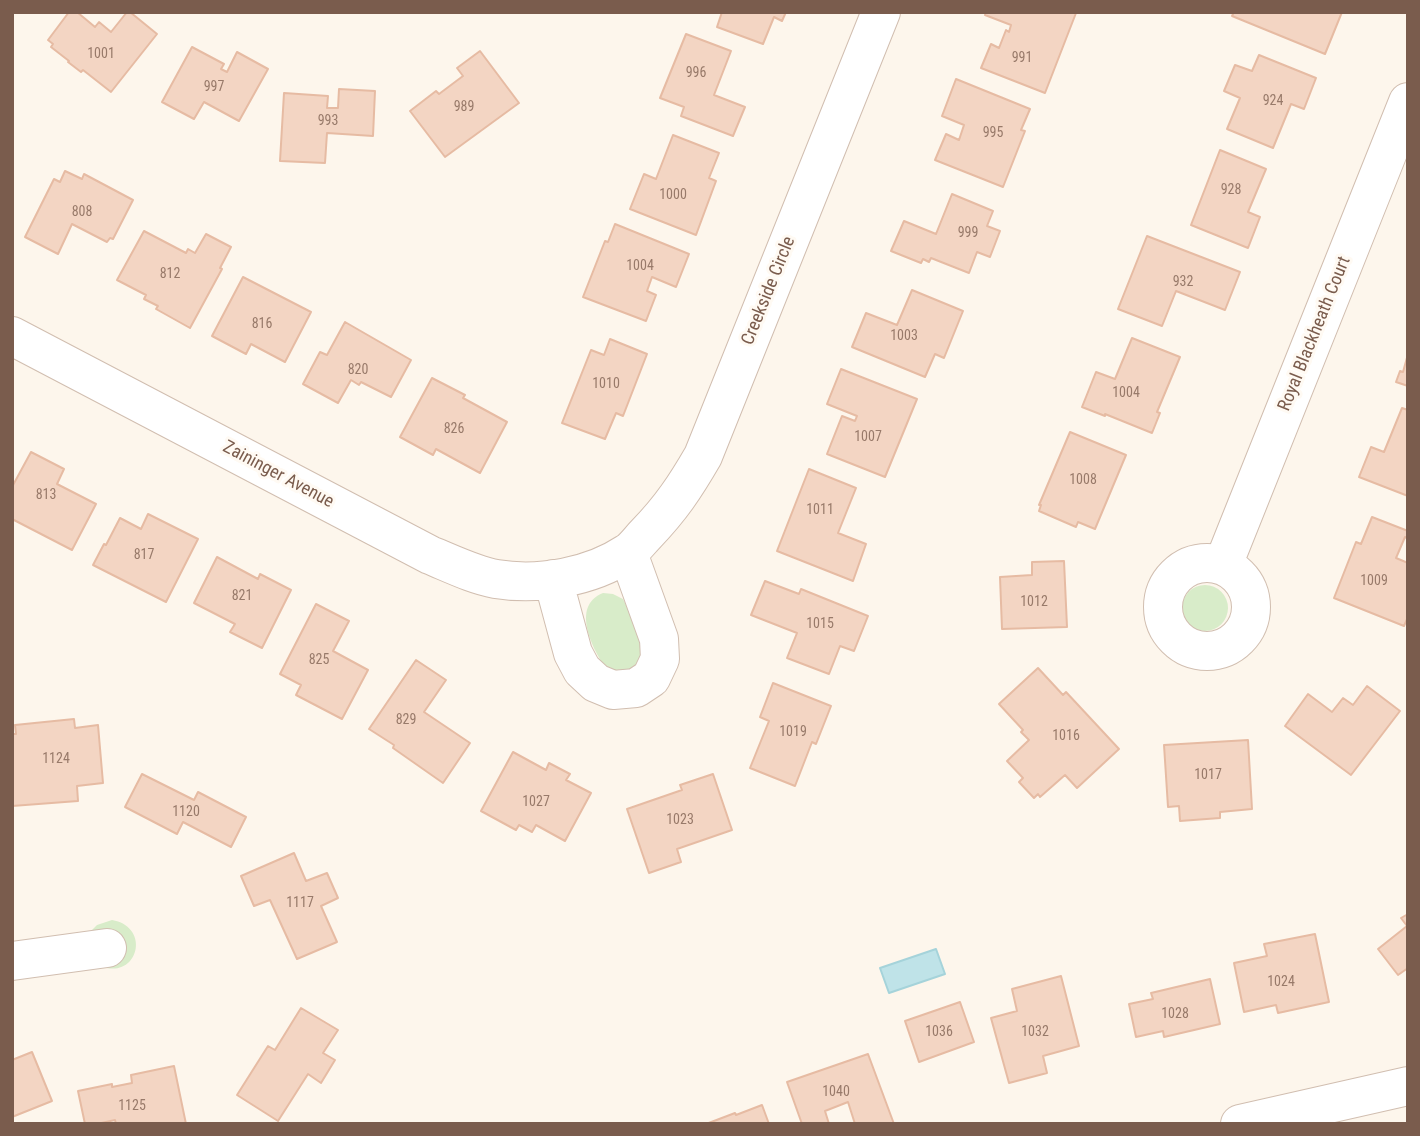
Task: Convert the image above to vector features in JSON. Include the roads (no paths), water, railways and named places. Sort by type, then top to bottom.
[{"type":"street","name":"Creekside Circle","points":[[553,579],[595,570],[628,553],[663,517],[685,488],[703,456],[881,12]]},
{"type":"street","name":"Royal Blackheath Court","points":[[1223,565],[1408,102]]},
{"type":"street","name":"Zaininger Avenue","points":[[12,336],[430,555],[465,570],[496,579],[553,579]]},
{"type":"street","points":[[553,579],[573,653],[582,670],[596,683],[613,690],[635,688],[650,678],[660,659],[659,639],[628,553]]},
{"type":"street","points":[[12,961],[107,948]]},
{"type":"street","points":[[1240,1124],[1408,1086]]},
{"type":"water","points":[[936,949],[945,974],[889,993],[880,968]]}]
